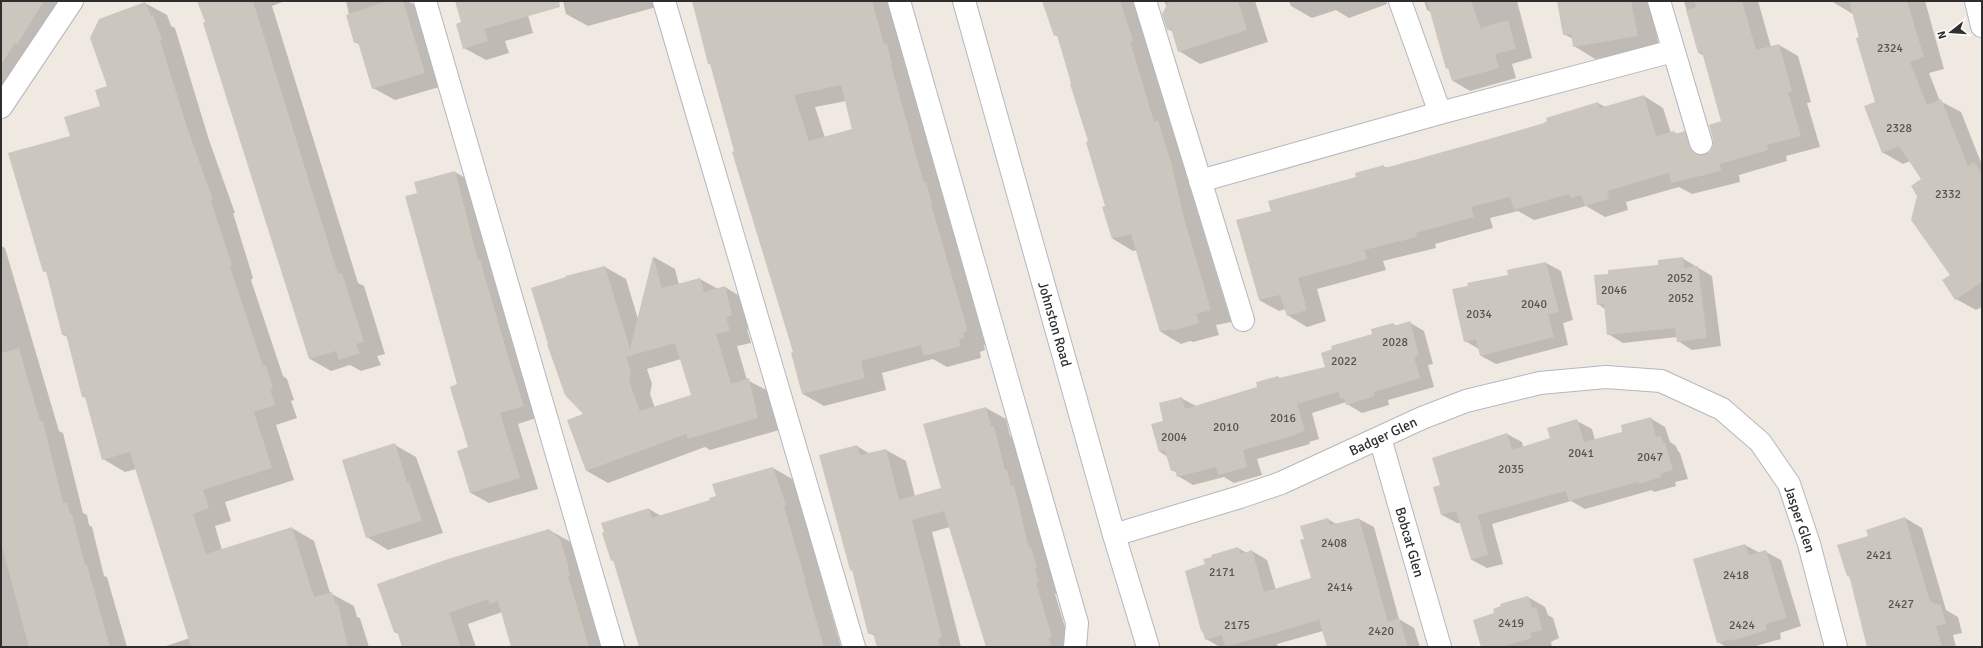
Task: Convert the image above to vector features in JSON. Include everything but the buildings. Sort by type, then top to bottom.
[{"type":"street","points":[[1,107],[72,1]]},
{"type":"street","points":[[425,1],[613,647]]},
{"type":"street","points":[[664,1],[854,647]]},
{"type":"street","points":[[898,1],[1077,623],[1075,647]]},
{"type":"street","name":"Johnston Road","points":[[964,1],[1114,535],[1148,647]]},
{"type":"street","points":[[1145,1],[1243,320]]},
{"type":"street","points":[[1400,1],[1440,113]]},
{"type":"street","points":[[1659,1],[1701,143]]},
{"type":"street","points":[[1976,1],[1982,26]]},
{"type":"street","points":[[1200,181],[1440,113],[1673,50]]},
{"type":"street","name":"Badger Glen","points":[[1114,535],[1281,483],[1422,418],[1466,401],[1540,383],[1606,378],[1661,381]]},
{"type":"street","name":"Jasper Glen","points":[[1661,381],[1722,409],[1760,442],[1789,484],[1809,544],[1836,647]]},
{"type":"street","name":"Bobcat Glen","points":[[1380,438],[1440,647]]}]
